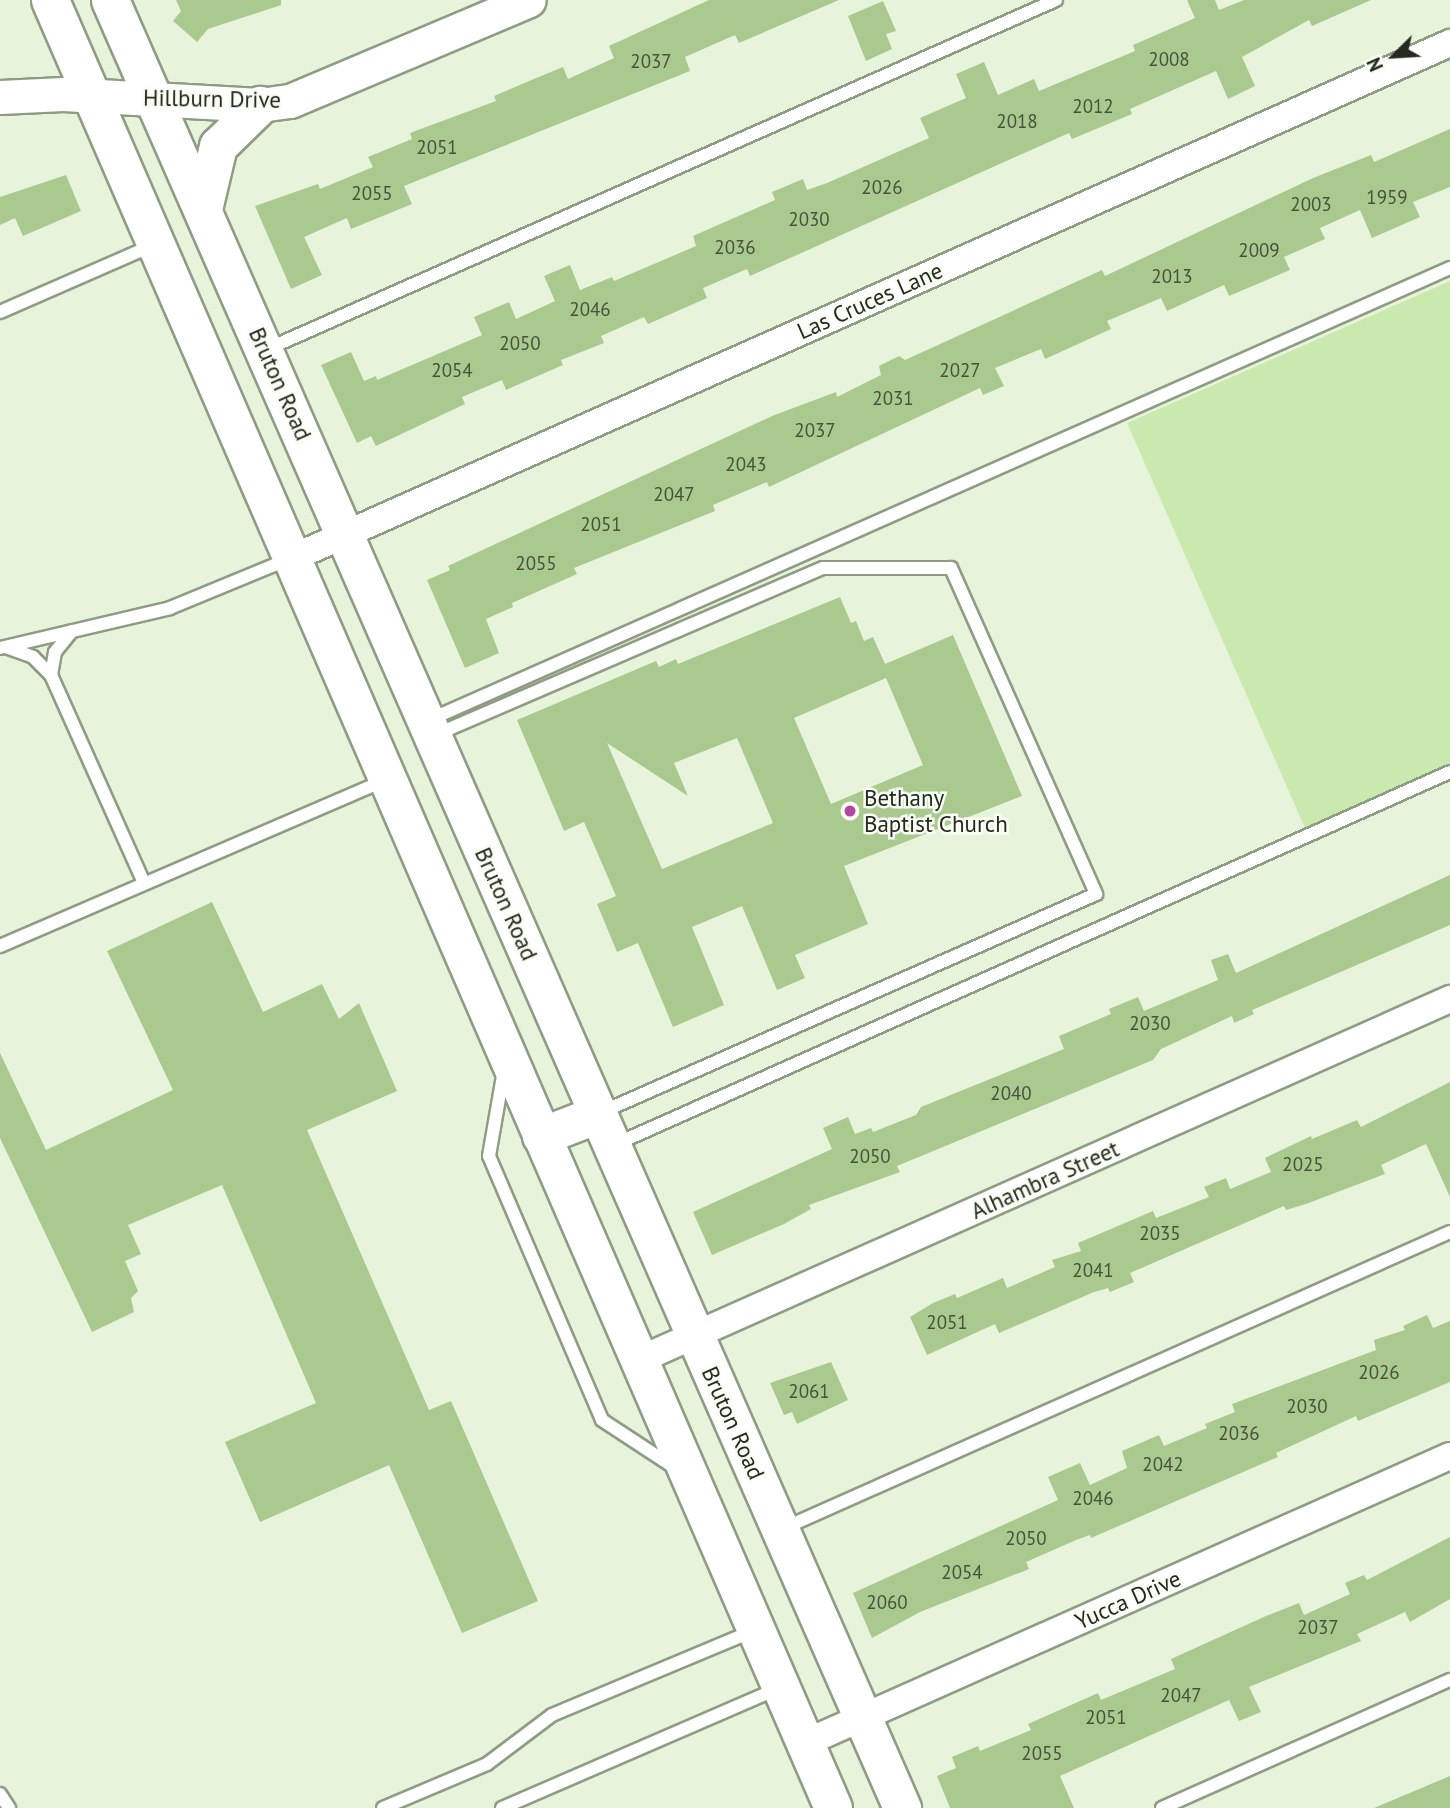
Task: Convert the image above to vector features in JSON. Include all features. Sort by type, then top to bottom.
[{"type":"main road","points":[[50,0],[290,559],[834,1808]]},
{"type":"main road","name":"Bruton Road","points":[[110,0],[902,1808]]},
{"type":"main road","points":[[203,209],[218,146],[260,105]]},
{"type":"main road","points":[[541,1136],[605,1130]]},
{"type":"street","name":"Hillburn Drive","points":[[0,97],[92,96],[260,105],[290,102],[332,87],[529,0]]},
{"type":"street","name":"Las Cruces Lane","points":[[290,559],[1450,43]]},
{"type":"street","name":"Alhambra Street","points":[[639,1360],[1450,999]]},
{"type":"street","name":"Yucca Drive","points":[[805,1743],[1450,1456]]},
{"type":"lane","points":[[265,350],[1056,0]]},
{"type":"lane","points":[[0,312],[156,244]]},
{"type":"lane","points":[[430,728],[1450,268]]},
{"type":"lane","points":[[3,648],[170,608],[290,559]]},
{"type":"lane","points":[[430,728],[823,568],[951,568],[1096,894],[605,1130]]},
{"type":"lane","points":[[51,675],[55,652],[72,631]]},
{"type":"lane","points":[[3,648],[33,657],[51,675],[145,883]]},
{"type":"lane","points":[[605,1130],[1450,772]]},
{"type":"lane","points":[[0,946],[386,780]]},
{"type":"lane","points":[[506,1056],[489,1156],[602,1420],[690,1478]]},
{"type":"lane","points":[[780,1530],[1450,1232]]},
{"type":"lane","points":[[383,1808],[487,1764],[552,1715],[755,1630]]},
{"type":"lane","points":[[1162,1808],[1450,1680]]},
{"type":"lane","points":[[502,1808],[780,1687]]},
{"type":"lane","points":[[0,1794],[9,1808]]},
{"type":"green space","points":[[1450,281],[1450,764],[1305,828],[1127,423]]},
{"type":"building","points":[[176,0],[281,0],[281,5],[208,29],[197,42],[173,21],[181,11]]},
{"type":"building","points":[[709,0],[839,0],[739,43],[735,35],[685,57],[690,71],[404,186],[412,204],[351,229],[347,218],[304,237],[322,275],[291,289],[255,206],[318,184],[320,189],[373,167],[368,157],[412,139],[410,133],[496,101],[494,96],[563,67],[568,79],[614,58],[609,46]]},
{"type":"building","points":[[1187,0],[1215,0],[1219,10],[1244,0],[1371,0],[1312,26],[1309,20],[1242,57],[1255,86],[1228,99],[1216,71],[1130,109],[1132,114],[1072,139],[1069,133],[750,276],[747,269],[703,288],[707,298],[648,324],[644,317],[601,336],[604,343],[561,360],[563,365],[506,390],[502,380],[462,397],[465,404],[376,446],[371,436],[357,443],[321,365],[351,352],[364,381],[376,376],[377,380],[482,335],[474,317],[509,302],[516,319],[555,301],[544,276],[570,265],[580,290],[612,277],[614,281],[696,246],[693,236],[775,200],[772,192],[803,179],[807,190],[929,138],[920,118],[966,98],[956,74],[984,62],[998,95],[1034,79],[1039,91],[1135,51],[1133,45],[1195,18]]},
{"type":"building","points":[[883,1],[896,31],[886,34],[892,49],[866,61],[848,16]]},
{"type":"building","points":[[1450,129],[1450,187],[1413,202],[1420,217],[1372,238],[1360,210],[1320,228],[1325,239],[1284,257],[1290,270],[1229,296],[1224,285],[1167,311],[1161,298],[1107,321],[1111,329],[1045,359],[1041,349],[995,368],[1004,386],[983,395],[980,388],[769,487],[767,482],[713,505],[715,511],[574,568],[577,574],[512,603],[513,607],[486,619],[499,653],[465,668],[427,580],[450,570],[448,566],[772,416],[836,392],[837,397],[881,375],[879,366],[899,356],[905,360],[1102,270],[1105,276],[1313,178],[1371,155],[1374,162]]},
{"type":"building","points":[[66,175],[81,211],[23,236],[15,218],[0,225],[0,197]]},
{"type":"building","name":"Bethany Baptist Church","points":[[840,597],[851,623],[856,621],[864,641],[873,637],[885,664],[953,635],[1022,796],[844,866],[868,924],[795,955],[805,978],[777,990],[742,906],[692,927],[724,1005],[673,1027],[638,943],[617,952],[597,904],[616,896],[584,822],[564,831],[517,720],[656,661],[659,667],[676,659],[678,664]],"holes":[[[886,678],[923,765],[831,804],[794,718]],[[737,738],[773,823],[662,869],[607,743],[688,796],[674,763]]]},
{"type":"building","points":[[1450,875],[1450,925],[1252,1010],[1254,1014],[1234,1023],[1232,1016],[1161,1049],[1153,1060],[897,1166],[900,1172],[809,1205],[811,1209],[784,1224],[712,1255],[693,1212],[832,1149],[823,1128],[848,1117],[855,1134],[871,1128],[873,1132],[916,1115],[921,1107],[1064,1049],[1059,1036],[1111,1014],[1109,1009],[1138,997],[1144,1011],[1218,980],[1211,960],[1228,954],[1236,973]]},
{"type":"building","points":[[212,902],[263,1012],[322,984],[339,1019],[359,1003],[397,1091],[307,1130],[429,1410],[451,1401],[538,1601],[462,1633],[389,1465],[260,1522],[225,1442],[316,1403],[222,1185],[128,1225],[141,1254],[125,1261],[138,1291],[131,1298],[134,1312],[92,1332],[0,1138],[0,1053],[46,1150],[173,1090],[107,951]]},
{"type":"building","points":[[1450,1082],[1450,1197],[1426,1144],[1381,1165],[1385,1174],[1306,1204],[1286,1210],[1284,1206],[1130,1273],[1134,1282],[1110,1292],[1108,1288],[1094,1292],[999,1333],[995,1324],[927,1355],[910,1317],[933,1303],[955,1294],[957,1298],[1003,1278],[1007,1288],[1055,1267],[1052,1260],[1081,1251],[1078,1243],[1153,1211],[1156,1218],[1209,1197],[1204,1187],[1226,1178],[1230,1189],[1271,1172],[1265,1158],[1311,1136],[1312,1139],[1357,1120],[1361,1127]]},
{"type":"building","points":[[1427,1315],[1433,1328],[1450,1321],[1450,1382],[1358,1421],[1356,1416],[1276,1453],[1278,1457],[1091,1538],[1090,1535],[1076,1540],[1026,1562],[1029,1569],[920,1612],[872,1638],[853,1593],[1058,1500],[1048,1477],[1080,1463],[1090,1485],[1127,1468],[1122,1451],[1159,1435],[1164,1446],[1207,1428],[1205,1424],[1235,1412],[1232,1404],[1376,1350],[1374,1340],[1405,1330],[1403,1326]]},
{"type":"building","points":[[831,1362],[848,1400],[797,1424],[792,1412],[784,1415],[770,1383]]},
{"type":"building","points":[[1450,1537],[1450,1599],[1410,1622],[1405,1612],[1357,1634],[1361,1641],[1249,1687],[1261,1712],[1239,1721],[1229,1700],[1060,1776],[1074,1808],[950,1808],[937,1776],[956,1768],[952,1757],[978,1746],[980,1751],[1031,1730],[1028,1724],[1098,1693],[1101,1700],[1175,1669],[1171,1659],[1266,1616],[1299,1603],[1304,1615],[1350,1594],[1345,1583],[1364,1575],[1367,1580]]},
{"type":"building","points":[[1450,1776],[1450,1808],[1374,1808]]},
{"type":"place","name":"Bethany Baptist Church","points":[[850,811]]}]
